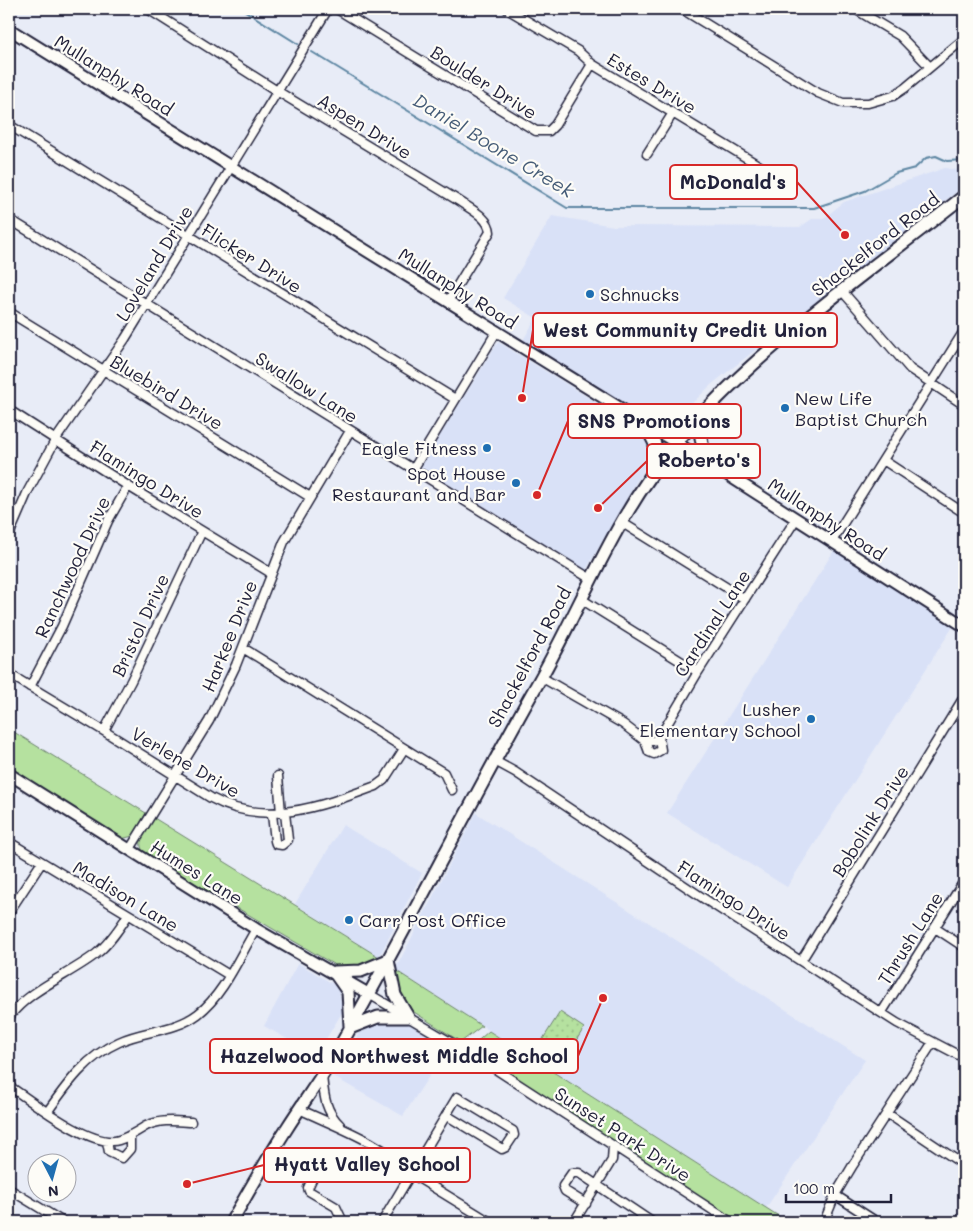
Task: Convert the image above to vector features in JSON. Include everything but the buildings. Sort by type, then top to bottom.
[{"type":"main road","name":"Shackelford Road","points":[[231,1222],[350,1028],[388,960],[493,760],[541,677],[621,522],[654,471],[676,443],[740,375],[964,196]]},
{"type":"main road","points":[[702,414],[700,432],[705,460],[654,471],[655,444],[644,422],[667,422],[702,414]]},
{"type":"main road","points":[[334,972],[361,971],[388,960],[395,995],[408,1017]]},
{"type":"main road","points":[[334,972],[348,992],[350,1028],[378,1017],[408,1017]]},
{"type":"street","name":"Aspen Drive","points":[[148,9],[277,91],[451,196],[485,220],[490,232],[448,301]]},
{"type":"street","name":"Loveland Drive","points":[[9,535],[32,483],[56,439],[147,305],[230,167],[240,156],[277,91],[328,9]]},
{"type":"street","name":"Boulder Drive","points":[[337,9],[536,132],[549,131],[555,125],[592,64]]},
{"type":"street","points":[[682,9],[818,93],[843,102],[868,103],[893,96],[964,38]]},
{"type":"street","points":[[855,9],[900,36],[930,66]]},
{"type":"street","name":"Estes Drive","points":[[511,10],[578,51],[592,64],[783,180]]},
{"type":"street","name":"Mullanphy Road","points":[[9,29],[705,460],[964,626]]},
{"type":"street","points":[[647,154],[673,113]]},
{"type":"street","name":"Flicker Drive","points":[[9,125],[455,400]]},
{"type":"street","name":"Swallow Lane","points":[[9,219],[591,579]]},
{"type":"street","points":[[843,292],[901,360],[930,384],[964,405]]},
{"type":"street","name":"Bluebird Drive","points":[[9,312],[310,498]]},
{"type":"street","points":[[414,468],[497,331]]},
{"type":"street","points":[[832,541],[964,331]]},
{"type":"street","name":"Flamingo Drive","points":[[9,410],[128,486],[271,573]]},
{"type":"street","name":"Harkee Drive","points":[[130,849],[222,697],[284,542],[350,431]]},
{"type":"street","points":[[883,460],[964,513]]},
{"type":"street","name":"Ranchwood Drive","points":[[30,687],[62,626],[108,521],[128,486]]},
{"type":"street","name":"Cardinal Lane","points":[[541,677],[652,740],[796,519]]},
{"type":"street","points":[[621,522],[745,599]]},
{"type":"street","name":"Bristol Drive","points":[[104,731],[135,672],[202,531]]},
{"type":"street","points":[[581,599],[625,624],[698,672]]},
{"type":"street","points":[[243,648],[444,773],[452,790]]},
{"type":"street","name":"Verlene Drive","points":[[9,674],[104,731],[175,777],[225,806],[248,813],[283,813],[376,786],[384,780],[404,749]]},
{"type":"street","name":"Bobolink Drive","points":[[801,961],[964,697]]},
{"type":"street","name":"Flamingo Drive","points":[[493,760],[515,772],[801,961],[882,1012],[964,1058]]},
{"type":"street","name":"Humes Lane","points":[[9,774],[256,929],[334,972],[369,994]]},
{"type":"street","points":[[272,814],[275,841],[276,844],[282,845],[288,840],[278,776]]},
{"type":"street","name":"Madison Lane","points":[[9,842],[228,975]]},
{"type":"street","points":[[9,912],[42,862]]},
{"type":"street","name":"Thrush Lane","points":[[882,1012],[964,881]]},
{"type":"street","points":[[9,1017],[14,1010],[55,980],[97,954],[128,915]]},
{"type":"street","points":[[935,928],[964,947]]},
{"type":"street","points":[[48,1111],[68,1083],[92,1058],[119,1042],[186,1023],[211,1002],[256,929]]},
{"type":"street","name":"Sunset Park Drive","points":[[369,994],[489,1065],[731,1222]]},
{"type":"street","points":[[824,1222],[835,1195],[933,1042]]},
{"type":"street","points":[[322,1076],[326,1105],[334,1119],[342,1126],[403,1165],[412,1174],[490,1222]]},
{"type":"street","points":[[9,1086],[83,1134],[107,1142],[121,1140],[149,1125],[166,1120],[191,1122]]},
{"type":"street","points":[[382,1222],[412,1174],[446,1115],[457,1097],[513,1131],[514,1135],[506,1147],[502,1149],[446,1115]]},
{"type":"street","points":[[299,1109],[342,1126]]},
{"type":"street","points":[[888,1114],[964,1165]]},
{"type":"street","points":[[107,1142],[109,1152],[122,1158],[130,1149],[130,1135]]},
{"type":"street","points":[[574,1222],[612,1160],[613,1146]]},
{"type":"street","points":[[318,1166],[308,1188],[336,1207],[342,1222]]},
{"type":"street","points":[[586,1204],[565,1191],[563,1186],[572,1173],[579,1173],[597,1187],[652,1222]]},
{"type":"street","points":[[9,1189],[63,1222]]},
{"type":"street","points":[[835,1195],[877,1222]]},
{"type":"shaded area","points":[[945,168],[964,171],[964,186],[712,384],[675,420],[647,417],[522,342],[536,318],[503,298],[552,216],[614,226],[800,227],[812,219],[823,219],[844,202]]},
{"type":"shaded area","points":[[498,342],[662,443],[637,481],[586,570],[421,467]]},
{"type":"shaded area","name":"Lusher Elementary School","points":[[835,549],[954,625],[787,887],[667,813]]},
{"type":"shaded area","points":[[476,813],[865,1060],[766,1208],[395,970]]},
{"type":"shaded area","points":[[343,825],[422,873],[379,957],[295,904]]},
{"type":"shaded area","points":[[298,963],[338,987],[343,1011],[312,1062],[292,1050],[296,1044],[264,1026]]},
{"type":"shaded area","points":[[402,1019],[448,1047],[403,1116],[332,1076],[364,1025]]},
{"type":"green space","points":[[9,729],[146,813],[133,836],[121,839],[9,770]]},
{"type":"green space","points":[[154,818],[379,957],[369,965],[338,967],[145,854],[142,849],[141,840]]},
{"type":"green space","points":[[395,970],[482,1026],[461,1042],[403,1005],[397,997]]},
{"type":"green space","points":[[560,1012],[584,1028],[560,1066],[536,1050]]},
{"type":"green space","points":[[489,1031],[788,1222],[736,1222],[479,1054],[473,1045]]},
{"type":"waterway","name":"Daniel Boone Creek","points":[[242,9],[298,44]]},
{"type":"waterway","name":"Daniel Boone Creek","points":[[312,52],[567,208],[814,208],[865,191],[896,173],[915,168],[926,158],[936,156],[947,161],[964,160]]},
{"type":"place","name":"McDonald's","points":[[845,235]]},
{"type":"place","name":"Schnucks","points":[[590,294]]},
{"type":"place","name":"West Community Credit Union","points":[[522,398]]},
{"type":"place","name":"New Life Baptist Church","points":[[785,408]]},
{"type":"place","name":"Eagle Fitness","points":[[487,448]]},
{"type":"place","name":"Spot House Restaurant and Bar","points":[[516,483]]},
{"type":"place","name":"SNS Promotions","points":[[537,495]]},
{"type":"place","name":"Roberto's","points":[[598,508]]},
{"type":"place","name":"Lusher Elementary School","points":[[811,719]]},
{"type":"place","name":"Carr Post Office","points":[[349,920]]},
{"type":"place","name":"Hazelwood Northwest Middle School","points":[[603,998]]},
{"type":"place","name":"Hyatt Valley School","points":[[187,1184]]}]
